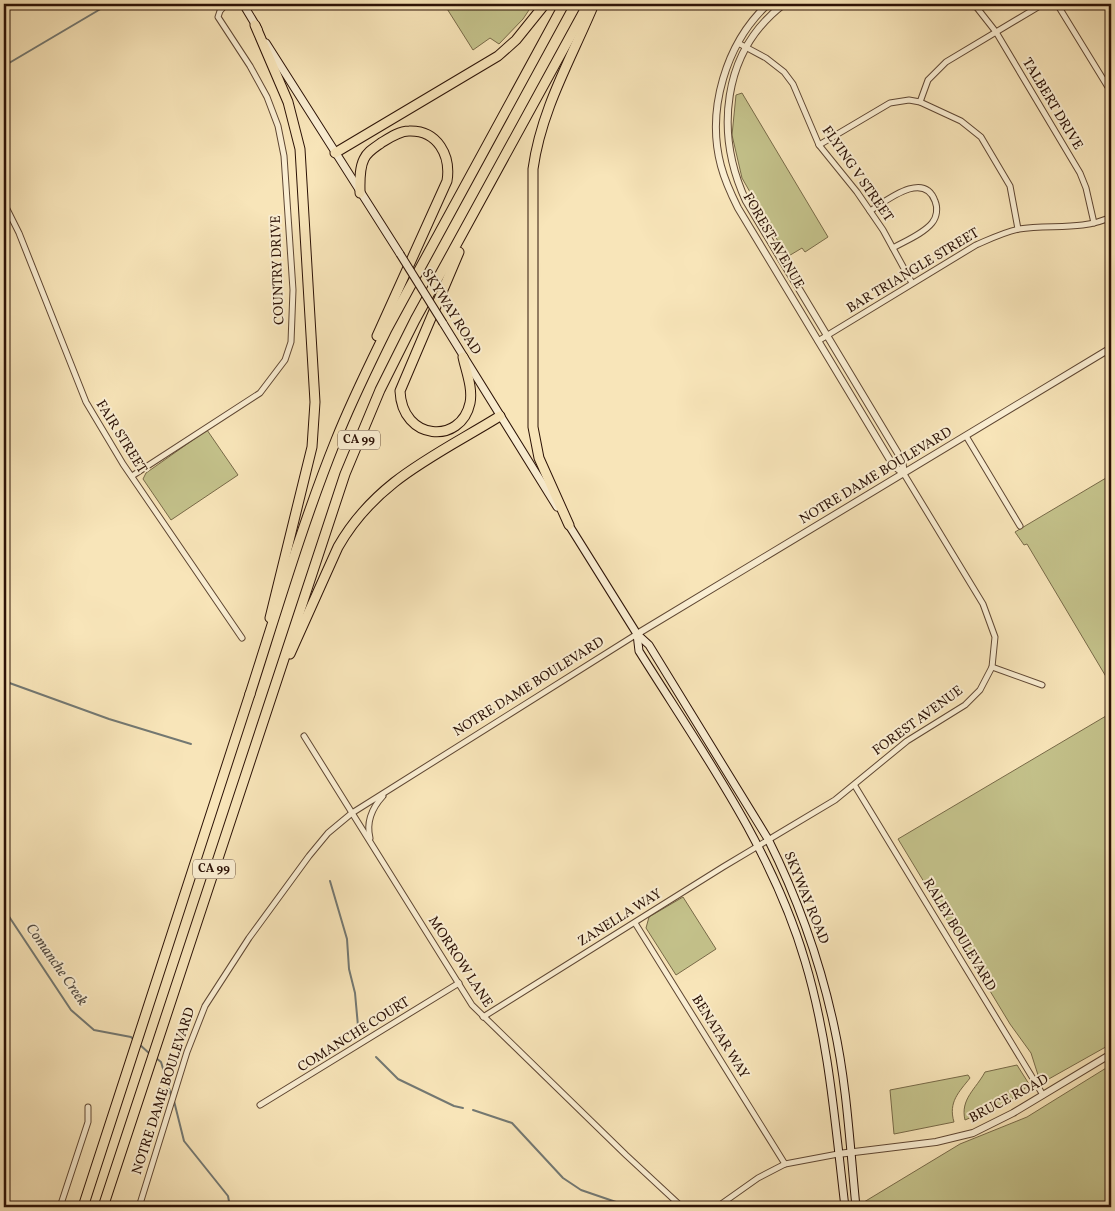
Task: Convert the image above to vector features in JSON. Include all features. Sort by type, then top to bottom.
[{"type":"highway","points":[[335,153],[498,56],[516,40],[545,4]]},
{"type":"highway","name":"CA 99","points":[[83,1207],[258,669],[332,449],[387,330],[564,4]]},
{"type":"highway","name":"CA 99","points":[[103,1207],[332,509],[373,406],[416,320],[588,4]]},
{"type":"highway","points":[[569,525],[539,458],[533,428],[533,170],[537,140],[550,100],[594,4]]},
{"type":"highway","points":[[255,25],[288,102],[299,141],[315,402],[312,447],[270,617],[261,643],[258,669]]},
{"type":"highway","points":[[360,193],[361,168],[364,157],[371,150],[395,135],[408,131],[422,132],[442,146],[449,170],[447,181],[375,342],[363,379]]},
{"type":"highway","points":[[463,356],[471,396],[470,405],[464,415],[449,429],[440,431],[423,430],[414,425],[402,408],[400,391],[483,198]]},
{"type":"highway","points":[[271,697],[338,547],[358,517],[395,480],[500,416]]},
{"type":"main road","name":"SKYWAY ROAD","points":[[243,4],[637,634],[649,646],[768,839],[800,909],[825,989],[834,1027],[842,1077],[856,1207]]},
{"type":"main road","name":"SKYWAY ROAD","points":[[637,634],[640,651],[758,845],[789,916],[805,959],[816,1000],[830,1072],[845,1207]]},
{"type":"street","name":"COUNTRY DRIVE","points":[[132,476],[260,393],[285,360],[291,342],[292,290],[284,156],[278,126],[267,97],[250,66],[218,17],[220,10],[226,4]]},
{"type":"street","name":"FOREST AVENUE","points":[[768,4],[748,26],[726,69],[716,117],[720,164],[738,208],[893,465],[904,474],[988,614],[995,637],[992,666],[980,690],[965,706],[907,741],[836,800],[768,839]]},
{"type":"street","name":"FOREST AVENUE","points":[[784,4],[767,20],[747,48],[732,84],[728,103],[727,132],[730,157],[746,201],[902,460],[904,474]]},
{"type":"street","name":"TALBERT DRIVE","points":[[974,4],[996,32],[1080,173],[1086,188],[1094,223]]},
{"type":"street","points":[[920,102],[928,80],[935,71],[1043,4]]},
{"type":"street","points":[[1057,4],[1111,92]]},
{"type":"street","name":"FLYING V STREET","points":[[738,43],[784,72],[793,84],[818,145],[858,192],[893,248],[912,283]]},
{"type":"street","points":[[818,145],[885,106],[899,101],[920,102],[961,121],[981,137],[1010,186],[1018,229]]},
{"type":"street","points":[[870,211],[904,190],[913,188],[921,188],[929,192],[935,199],[937,207],[932,223],[893,248]]},
{"type":"street","name":"FAIR STREET","points":[[4,203],[19,233],[86,402],[105,436],[242,638]]},
{"type":"street","name":"BAR TRIANGLE STREET","points":[[818,341],[976,245],[1018,229],[1094,223],[1111,218]]},
{"type":"street","name":"NOTRE DAME BOULEVARD","points":[[139,1207],[187,1052],[205,1006],[249,938],[309,856],[334,827],[352,813],[637,634],[1111,348]]},
{"type":"street","points":[[966,436],[1020,526]]},
{"type":"street","points":[[992,666],[1042,685]]},
{"type":"street","name":"MORROW LANE","points":[[304,736],[458,983],[483,1017],[682,1207]]},
{"type":"street","name":"RALEY BOULEVARD","points":[[855,786],[1043,1096]]},
{"type":"street","points":[[372,844],[369,832],[370,819],[375,805],[387,791]]},
{"type":"street","name":"ZANELLA WAY","points":[[483,1017],[768,839]]},
{"type":"street","name":"BENATAR WAY","points":[[634,923],[785,1164]]},
{"type":"street","name":"COMANCHE COURT","points":[[260,1105],[458,983]]},
{"type":"street","name":"BRUCE ROAD","points":[[838,1154],[936,1142],[973,1133],[1043,1096],[1111,1054]]},
{"type":"street","points":[[60,1207],[88,1122],[88,1107]]},
{"type":"street","points":[[717,1207],[754,1181],[785,1164],[838,1154]]},
{"type":"shaded area","points":[[444,4],[533,4],[523,19],[499,44],[490,38],[473,50]]},
{"type":"shaded area","points":[[742,93],[828,237],[805,252],[802,248],[787,257],[742,178],[732,135],[736,95]]},
{"type":"shaded area","points":[[207,430],[238,475],[171,520],[143,479],[146,473]]},
{"type":"shaded area","points":[[1111,475],[1111,685],[1027,544],[1024,545],[1015,532]]},
{"type":"shaded area","points":[[1111,713],[1111,1044],[1047,1080],[1038,1075],[1031,1053],[1010,1024],[898,839]]},
{"type":"shaded area","points":[[683,897],[716,949],[676,975],[646,928],[649,917]]},
{"type":"shaded area","points":[[1017,1065],[1029,1084],[1023,1091],[1000,1105],[965,1120],[964,1113],[967,1100],[985,1072]]},
{"type":"shaded area","points":[[1111,1065],[1111,1207],[865,1207],[864,1202],[960,1144],[1027,1117]]},
{"type":"shaded area","points":[[968,1075],[970,1078],[956,1098],[952,1109],[954,1122],[894,1134],[890,1090]]},
{"type":"waterway","points":[[4,66],[109,4]]},
{"type":"waterway","points":[[4,681],[109,719],[191,744]]},
{"type":"waterway","points":[[330,881],[347,939],[349,969],[355,993],[358,1026]]},
{"type":"waterway","name":"Comanche Creek","points":[[4,909],[71,1010],[94,1030],[131,1037],[135,1041]]},
{"type":"waterway","name":"Comanche Creek","points":[[139,1044],[150,1054]]},
{"type":"waterway","points":[[376,1057],[398,1079],[454,1106],[463,1108]]},
{"type":"waterway","name":"Comanche Creek","points":[[156,1058],[161,1062],[171,1095]]},
{"type":"waterway","name":"Comanche Creek","points":[[174,1101],[184,1141],[228,1196],[230,1207]]},
{"type":"waterway","points":[[473,1110],[512,1123],[563,1178],[581,1190],[616,1202]]}]
